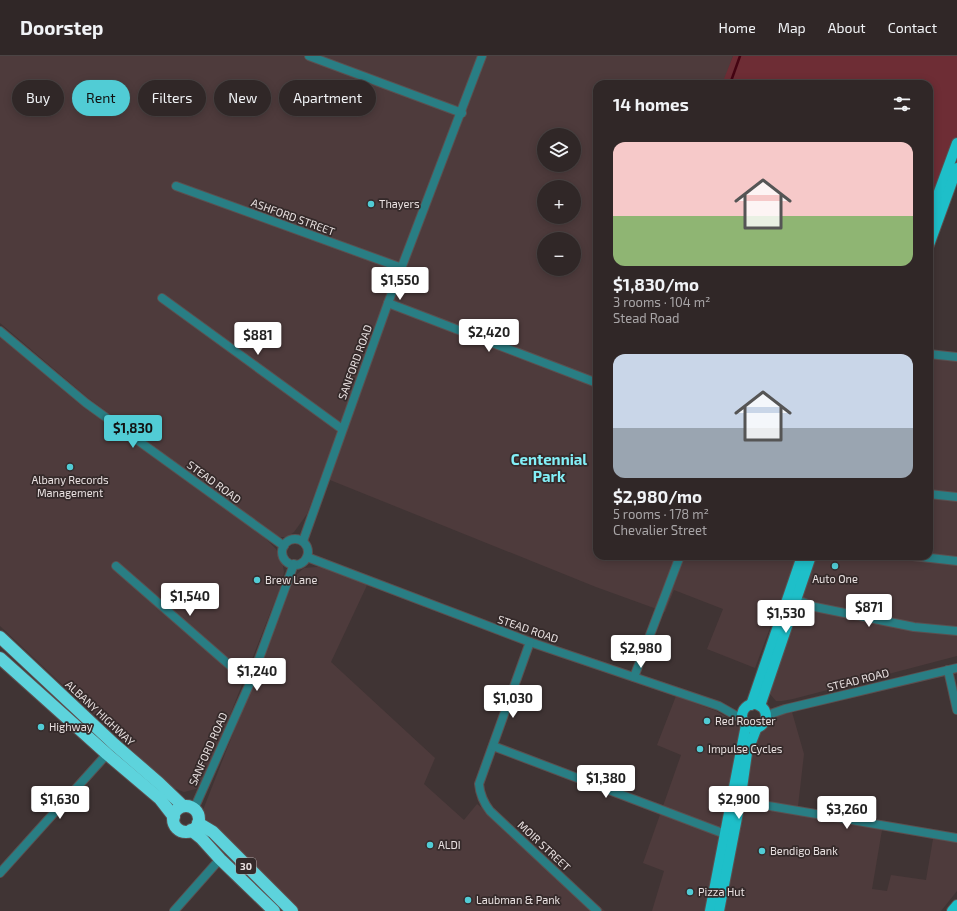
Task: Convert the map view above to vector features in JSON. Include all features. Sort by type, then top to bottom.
[{"type":"highway","name":"ALBANY HIGHWAY","points":[[0,638],[114,744],[189,808]]},
{"type":"highway","name":"30","points":[[0,658],[107,754],[160,799],[174,817],[174,823],[178,829],[185,831],[195,827],[213,832],[292,911]]},
{"type":"highway","points":[[107,754],[114,744]]},
{"type":"highway","points":[[174,817],[177,810],[189,808],[198,815],[195,827]]},
{"type":"highway","name":"30","points":[[195,827],[201,838],[220,859],[274,911]]},
{"type":"main road","points":[[933,208],[957,143]]},
{"type":"main road","points":[[933,234],[957,168]]},
{"type":"main road","points":[[756,705],[792,598],[801,560]]},
{"type":"main road","points":[[792,598],[810,560]]},
{"type":"main road","points":[[710,911],[721,880],[747,753],[757,727],[764,722],[764,710],[756,705]]},
{"type":"main road","points":[[719,911],[725,834],[736,801],[744,722],[742,712],[744,709],[756,705]]},
{"type":"main road","points":[[744,722],[753,728],[757,727]]},
{"type":"street","points":[[309,56],[462,113]]},
{"type":"street","name":"SANFORD ROAD","points":[[303,542],[388,303],[462,113],[482,56]]},
{"type":"street","name":"ASHFORD STREET","points":[[176,186],[402,268]]},
{"type":"street","points":[[162,298],[342,429]]},
{"type":"street","points":[[388,303],[593,381]]},
{"type":"street","name":"STEAD ROAD","points":[[0,331],[86,402],[284,546]]},
{"type":"street","points":[[933,354],[957,357]]},
{"type":"street","points":[[933,494],[957,497]]},
{"type":"street","points":[[294,539],[303,542],[308,549],[307,557],[302,562],[294,564],[288,562],[283,554],[284,546],[290,540],[294,539]]},
{"type":"street","name":"STEAD ROAD","points":[[307,557],[530,642],[719,706],[744,722]]},
{"type":"street","points":[[933,558],[957,561]]},
{"type":"street","points":[[634,677],[678,560]]},
{"type":"street","name":"SANFORD ROAD","points":[[189,808],[250,683],[294,564]]},
{"type":"street","points":[[116,566],[250,683]]},
{"type":"street","points":[[792,598],[815,607],[907,625],[957,631]]},
{"type":"street","points":[[530,642],[493,746],[725,834]]},
{"type":"street","name":"STEAD ROAD","points":[[765,716],[957,668]]},
{"type":"street","points":[[948,670],[957,710]]},
{"type":"street","name":"MOIR STREET","points":[[493,746],[479,784],[480,794],[484,803],[490,811],[597,911]]},
{"type":"street","points":[[0,873],[107,754]]},
{"type":"street","points":[[736,801],[957,838]]},
{"type":"street","points":[[174,911],[220,859]]},
{"type":"shaded area","points":[[0,56],[478,56],[307,514],[294,532],[287,537],[280,537],[270,532],[88,398],[0,323]]},
{"type":"shaded area","points":[[484,56],[733,56],[724,80],[593,80],[593,560],[796,560],[755,668],[707,649],[723,609],[674,590],[665,612],[596,587],[325,478]]},
{"type":"shaded area","points":[[733,56],[957,56],[957,149],[938,207],[933,205],[933,80],[724,80]]},
{"type":"shaded area","points":[[0,337],[83,407],[263,536],[276,549],[282,560],[284,572],[280,588],[204,781],[196,789],[184,792],[171,787],[0,626]]},
{"type":"shaded area","points":[[933,358],[957,361],[957,656],[782,701],[776,701],[770,694],[770,689],[816,560],[933,560]]},
{"type":"shaded area","points":[[304,568],[328,568],[368,583],[331,662],[435,758],[424,784],[464,820],[477,804],[605,911],[295,911],[201,815],[295,576]]},
{"type":"shaded area","points":[[676,696],[716,711],[730,719],[748,733],[758,734],[778,716],[792,712],[804,754],[797,815],[882,830],[872,889],[887,891],[891,875],[926,880],[933,839],[957,842],[957,891],[941,911],[652,911],[664,871],[643,863],[681,755],[657,745]]},
{"type":"waterway","points":[[731,80],[740,56]]},
{"type":"place","name":"Thayers","points":[[371,204]]},
{"type":"place","name":"Albany Records Management","points":[[70,467]]},
{"type":"place","name":"Auto One","points":[[835,566]]},
{"type":"place","name":"Brew Lane","points":[[257,580]]},
{"type":"place","name":"Red Rooster","points":[[707,721]]},
{"type":"place","name":"Highway","points":[[41,727]]},
{"type":"place","name":"Impulse Cycles","points":[[700,749]]},
{"type":"place","name":"ALDI","points":[[430,845]]},
{"type":"place","name":"Bendigo Bank","points":[[762,851]]},
{"type":"place","name":"Pizza Hut","points":[[690,892]]},
{"type":"place","name":"Laubman & Pank","points":[[468,900]]},
{"type":"district","name":"Centennial Park","points":[[549,468]]}]
